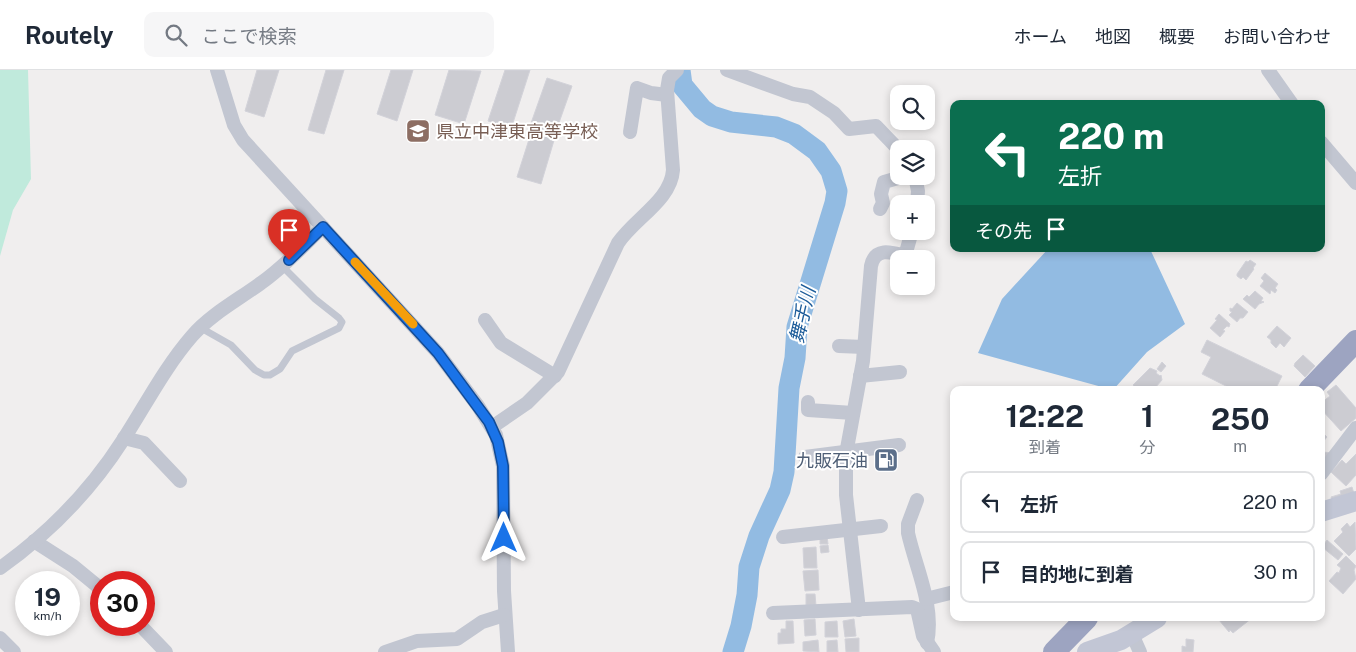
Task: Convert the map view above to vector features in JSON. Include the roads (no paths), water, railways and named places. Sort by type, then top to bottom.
[{"type":"highway","points":[[1313,386],[1356,341]]},
{"type":"highway","points":[[1054,652],[1084,621]]},
{"type":"main road","points":[[1325,511],[1356,501]]},
{"type":"main road","points":[[1087,652],[1112,644],[1152,621]]},
{"type":"street","points":[[217,70],[238,133],[274,176],[323,227],[447,364],[492,428],[498,442],[503,466],[504,615],[508,652]]},
{"type":"street","points":[[492,428],[527,403],[555,376],[562,365],[618,243],[630,227],[659,200],[669,186],[673,170],[667,95],[669,78],[677,70]]},
{"type":"street","points":[[727,70],[793,94],[810,97],[834,113],[849,129],[876,126],[890,141]]},
{"type":"street","points":[[1268,70],[1289,100]]},
{"type":"street","points":[[630,132],[637,88],[651,93],[667,95]]},
{"type":"street","points":[[1325,147],[1356,183]]},
{"type":"street","points":[[880,210],[883,203],[881,194],[884,182],[890,180]]},
{"type":"street","points":[[0,568],[34,541],[87,489],[194,334],[282,266],[323,227]]},
{"type":"street","points":[[859,610],[846,495],[846,452],[864,348],[872,261],[882,252],[888,251],[905,256],[909,240]]},
{"type":"street","points":[[485,320],[501,343],[555,376]]},
{"type":"street","points":[[839,346],[864,348]]},
{"type":"street","points":[[860,376],[900,372]]},
{"type":"street","points":[[808,402],[808,410],[853,413]]},
{"type":"street","points":[[1325,469],[1356,428]]},
{"type":"street","points":[[124,438],[144,443],[180,481]]},
{"type":"street","points":[[805,457],[898,446]]},
{"type":"street","points":[[917,500],[908,524],[908,533],[926,599],[930,619],[931,647]]},
{"type":"street","points":[[783,537],[881,526]]},
{"type":"street","points":[[34,541],[73,566],[90,580]]},
{"type":"street","points":[[926,599],[950,593]]},
{"type":"street","points":[[773,613],[915,608],[919,614],[920,629],[931,647]]},
{"type":"street","points":[[385,652],[418,641],[457,639],[482,622],[504,615]]},
{"type":"street","points":[[1132,634],[1140,652]]},
{"type":"street","points":[[151,636],[166,652]]},
{"type":"street","points":[[0,638],[14,652]]},
{"type":"lane","points":[[201,328],[231,345],[255,370],[270,375],[280,369],[292,351],[339,328],[342,322],[339,318],[309,293],[282,266]]},
{"type":"water","points":[[1045,252],[1151,252],[1185,324],[1147,352],[1117,386],[1098,386],[978,353],[1002,299]]},
{"type":"waterway","name":"舞手川","points":[[680,70],[682,85],[702,109],[712,116],[731,122],[776,127],[794,134],[817,151],[831,171],[837,191],[797,327],[795,358],[789,388],[784,472],[780,490],[759,536],[749,567],[747,595],[741,626],[733,652]]},
{"type":"place","name":"県立中津東高等学校","points":[[418,131]]},
{"type":"place","name":"九販石油","points":[[886,460]]}]
